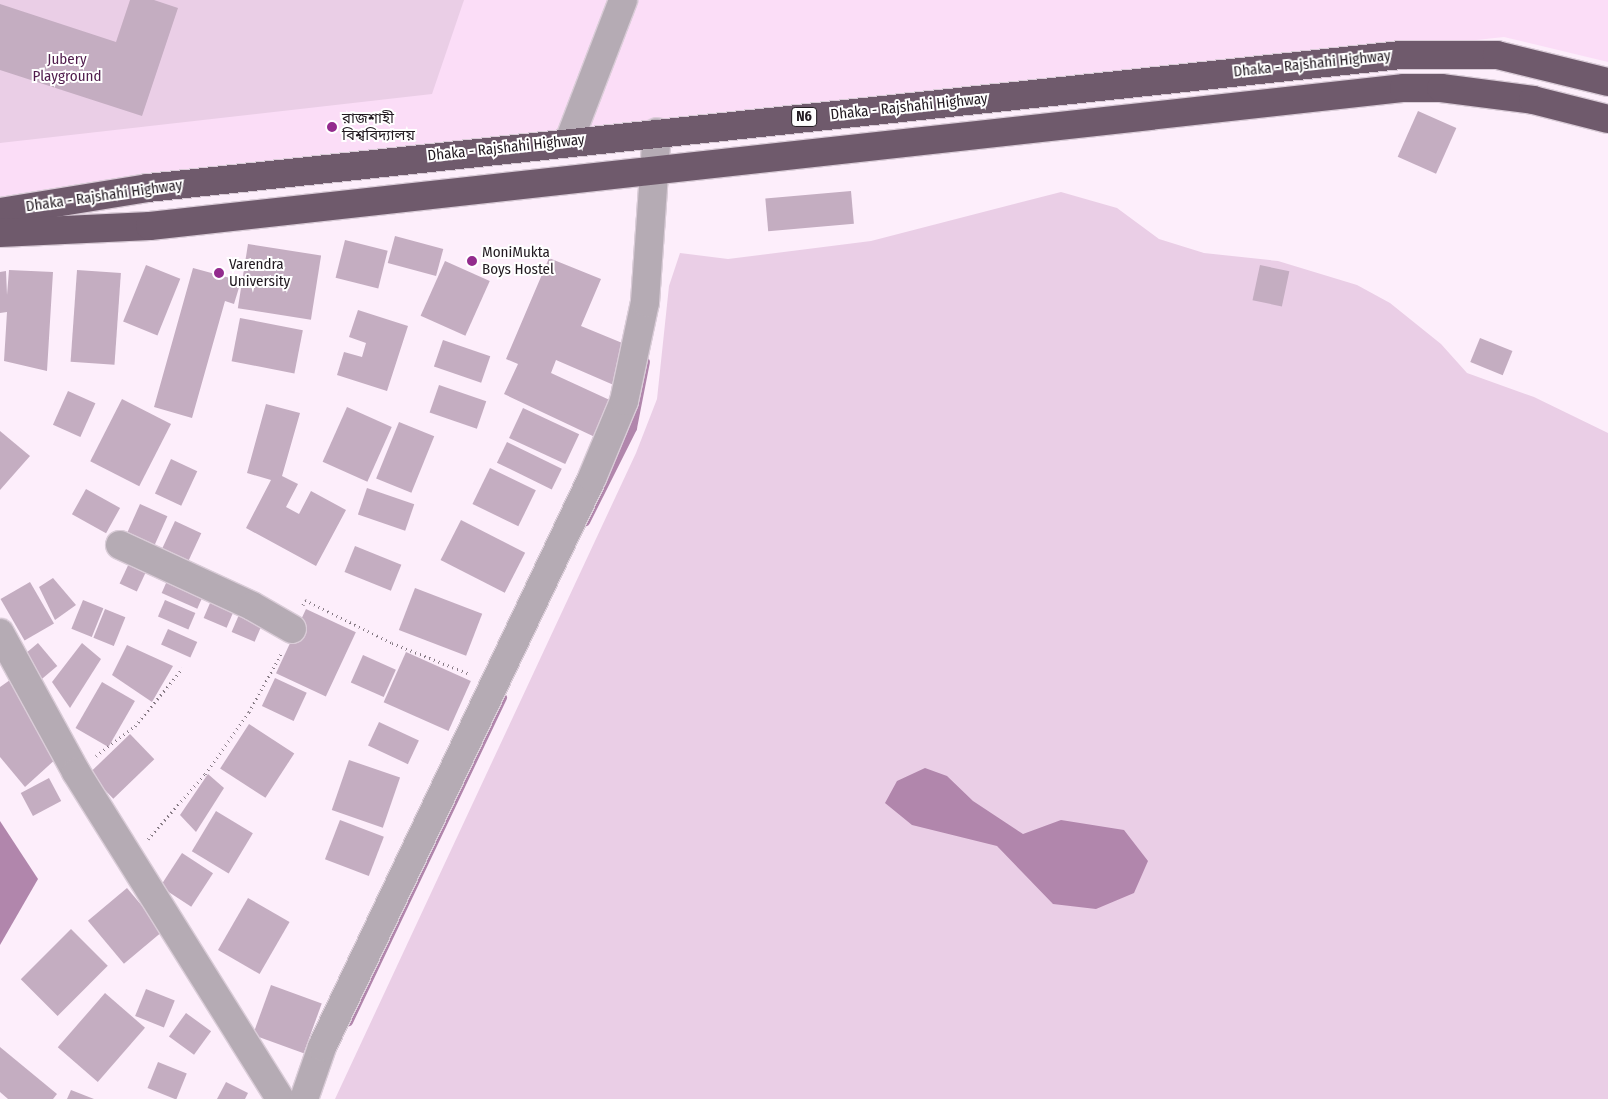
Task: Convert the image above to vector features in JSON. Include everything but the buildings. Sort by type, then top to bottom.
[{"type":"highway","name":"Dhaka - Rajshahi Highway","points":[[0,212],[148,188],[569,141],[1400,55],[1497,55],[1608,82]]},
{"type":"highway","name":"Dhaka - Rajshahi Highway","points":[[0,233],[150,226],[656,172],[1404,88],[1441,88],[1533,100],[1608,119]]},
{"type":"street","points":[[569,141],[623,0]]},
{"type":"street","points":[[304,1099],[322,1047],[592,478],[624,401],[645,302],[656,172],[657,132]]},
{"type":"street","points":[[120,545],[252,606],[292,629]]},
{"type":"street","points":[[0,633],[76,772],[280,1099]]},
{"type":"path","points":[[131,858],[205,774],[249,712],[305,600],[392,643],[494,683]]},
{"type":"path","points":[[76,772],[135,726],[159,701],[183,668]]},
{"type":"shaded area","name":"রাজশাহী বিশ্ববিদ্যালয়","points":[[0,0],[1608,0],[1608,62],[1504,37],[0,199]]},
{"type":"shaded area","points":[[925,768],[947,776],[973,801],[1023,834],[1061,820],[1124,830],[1148,861],[1134,893],[1096,909],[1053,904],[997,846],[912,825],[885,803],[897,781]]},
{"type":"shaded area","points":[[0,821],[38,879],[0,945]]},
{"type":"green space","name":"Jubery Playground","points":[[0,0],[464,0],[432,94],[0,143]]},
{"type":"green space","points":[[1061,192],[1117,208],[1159,239],[1204,253],[1278,261],[1357,285],[1390,303],[1441,344],[1467,373],[1534,397],[1608,433],[1608,1099],[335,1099],[636,453],[657,399],[669,286],[680,253],[728,259],[871,241]]},
{"type":"waterway","points":[[586,522],[633,428],[646,362]]},
{"type":"waterway","points":[[349,1022],[503,698]]},
{"type":"place","name":"রাজশাহী বিশ্ববিদ্যালয়","points":[[332,127]]},
{"type":"place","name":"MoniMukta Boys Hostel","points":[[472,261]]},
{"type":"place","name":"Varendra University","points":[[219,273]]}]
